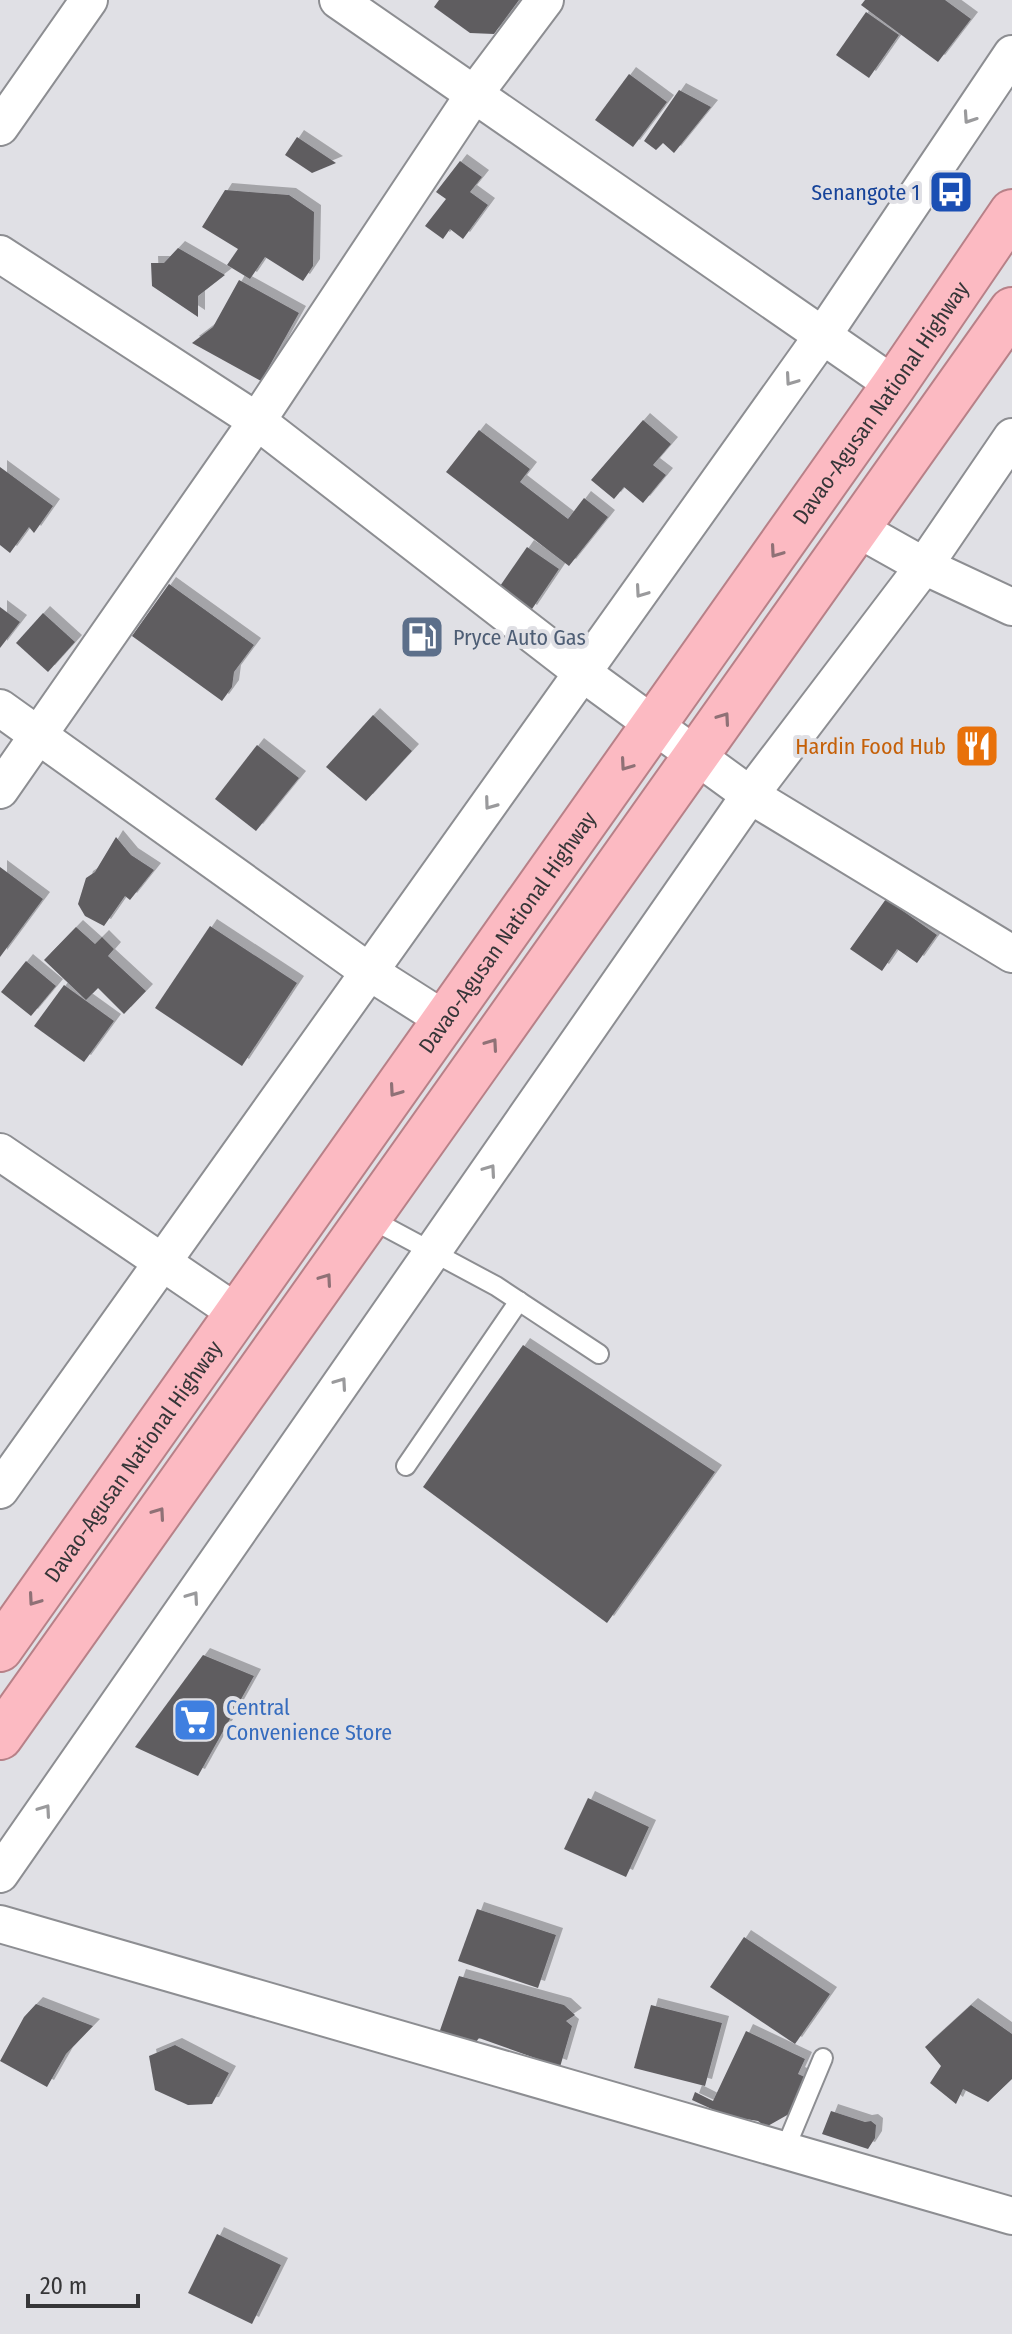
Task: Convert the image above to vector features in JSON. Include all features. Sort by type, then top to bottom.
[{"type":"highway","name":"Davao-Agusan National Highway","points":[[2,1641],[654,726],[1012,212]]},
{"type":"highway","points":[[0,1737],[1012,310]]},
{"type":"street","points":[[0,127],[89,0]]},
{"type":"street","points":[[338,0],[894,385]]},
{"type":"street","points":[[0,790],[257,421],[475,93],[545,0]]},
{"type":"street","points":[[0,1490],[823,335],[1012,54]]},
{"type":"street","points":[[0,254],[257,421],[584,674],[750,795],[1012,954]]},
{"type":"street","points":[[0,1874],[750,795],[924,566],[1012,437]]},
{"type":"street","points":[[858,529],[924,566],[1012,607]]},
{"type":"street","points":[[0,708],[368,971],[445,1020]]},
{"type":"street","points":[[0,1152],[237,1313]]},
{"type":"street","points":[[0,1924],[1012,2216]]},
{"type":"lane","points":[[369,1218],[519,1301],[599,1354]]},
{"type":"lane","points":[[406,1466],[519,1301]]},
{"type":"lane","points":[[785,2149],[823,2058]]},
{"type":"building","points":[[439,0],[519,0],[494,34],[470,33],[434,7]]},
{"type":"building","points":[[865,0],[945,0],[971,19],[938,62],[861,5]]},
{"type":"building","points":[[866,12],[899,35],[869,78],[836,55]]},
{"type":"building","points":[[629,74],[667,102],[633,147],[595,120]]},
{"type":"building","points":[[679,90],[711,107],[674,153],[663,143],[656,150],[644,141]]},
{"type":"building","points":[[297,137],[336,163],[312,173],[285,155]]},
{"type":"building","points":[[460,161],[482,177],[470,192],[488,205],[463,239],[450,229],[443,239],[425,226],[446,199],[436,192]]},
{"type":"building","points":[[225,190],[289,195],[314,212],[313,266],[303,281],[265,257],[250,279],[227,265],[238,249],[202,227]]},
{"type":"building","points":[[178,248],[225,275],[198,296],[198,317],[152,286],[151,263],[164,263]]},
{"type":"building","points":[[239,280],[299,313],[261,381],[192,343],[213,327]]},
{"type":"building","points":[[643,420],[671,444],[653,465],[666,475],[643,503],[624,487],[614,499],[591,480]]},
{"type":"building","points":[[479,430],[530,469],[520,482],[568,519],[584,498],[608,517],[569,566],[446,472]]},
{"type":"building","points":[[0,467],[53,506],[34,533],[29,527],[10,553],[0,545]]},
{"type":"building","points":[[527,547],[559,569],[530,612],[498,589]]},
{"type":"building","points":[[169,584],[254,645],[234,672],[232,687],[222,701],[132,636]]},
{"type":"building","points":[[0,607],[20,622],[0,648]]},
{"type":"building","points":[[43,613],[75,642],[48,672],[16,643]]},
{"type":"building","points":[[373,715],[412,751],[366,801],[326,767]]},
{"type":"building","points":[[257,745],[299,778],[256,831],[215,799]]},
{"type":"building","points":[[116,837],[131,855],[154,870],[130,900],[125,896],[104,926],[85,916],[78,904],[86,878],[95,872]]},
{"type":"building","points":[[0,867],[43,899],[0,957]]},
{"type":"building","points":[[886,899],[937,935],[917,963],[897,949],[882,971],[850,949]]},
{"type":"building","points":[[210,926],[297,983],[242,1066],[155,1008]]},
{"type":"building","points":[[76,927],[95,944],[102,937],[114,949],[108,956],[146,991],[124,1014],[98,988],[86,1000],[44,960]]},
{"type":"building","points":[[26,961],[56,986],[31,1016],[1,992]]},
{"type":"building","points":[[64,985],[114,1021],[84,1062],[34,1026]]},
{"type":"building","points":[[523,1345],[715,1472],[607,1623],[423,1487]]},
{"type":"building","points":[[203,1655],[254,1676],[198,1776],[135,1747]]},
{"type":"building","points":[[588,1798],[649,1827],[626,1877],[564,1849]]},
{"type":"building","points":[[477,1909],[556,1935],[538,1988],[458,1961]]},
{"type":"building","points":[[744,1937],[830,1994],[795,2044],[710,1987]]},
{"type":"building","points":[[459,1976],[564,2005],[575,2015],[566,2021],[572,2026],[560,2067],[479,2038],[473,2046],[438,2036]]},
{"type":"building","points":[[36,2004],[93,2026],[66,2054],[47,2087],[0,2061],[24,2017]]},
{"type":"building","points":[[651,2005],[722,2023],[705,2086],[634,2068]]},
{"type":"building","points":[[971,2005],[1012,2034],[1012,2079],[988,2102],[963,2089],[956,2104],[930,2083],[941,2066],[925,2047]]},
{"type":"building","points":[[746,2031],[805,2059],[798,2074],[807,2078],[789,2114],[766,2127],[758,2121],[727,2116],[692,2100],[695,2092],[713,2101]]},
{"type":"building","points":[[175,2045],[229,2073],[212,2104],[188,2105],[155,2090],[149,2056]]},
{"type":"building","points":[[831,2111],[876,2125],[875,2138],[868,2149],[822,2134]]},
{"type":"building","points":[[217,2234],[281,2265],[252,2324],[188,2293]]},
{"type":"place","name":"Senangote 1","points":[[951,192]]},
{"type":"place","name":"Pryce Auto Gas","points":[[422,637]]},
{"type":"place","name":"Hardin Food Hub","points":[[977,746]]},
{"type":"place","name":"Central Convenience Store","points":[[195,1720]]}]
